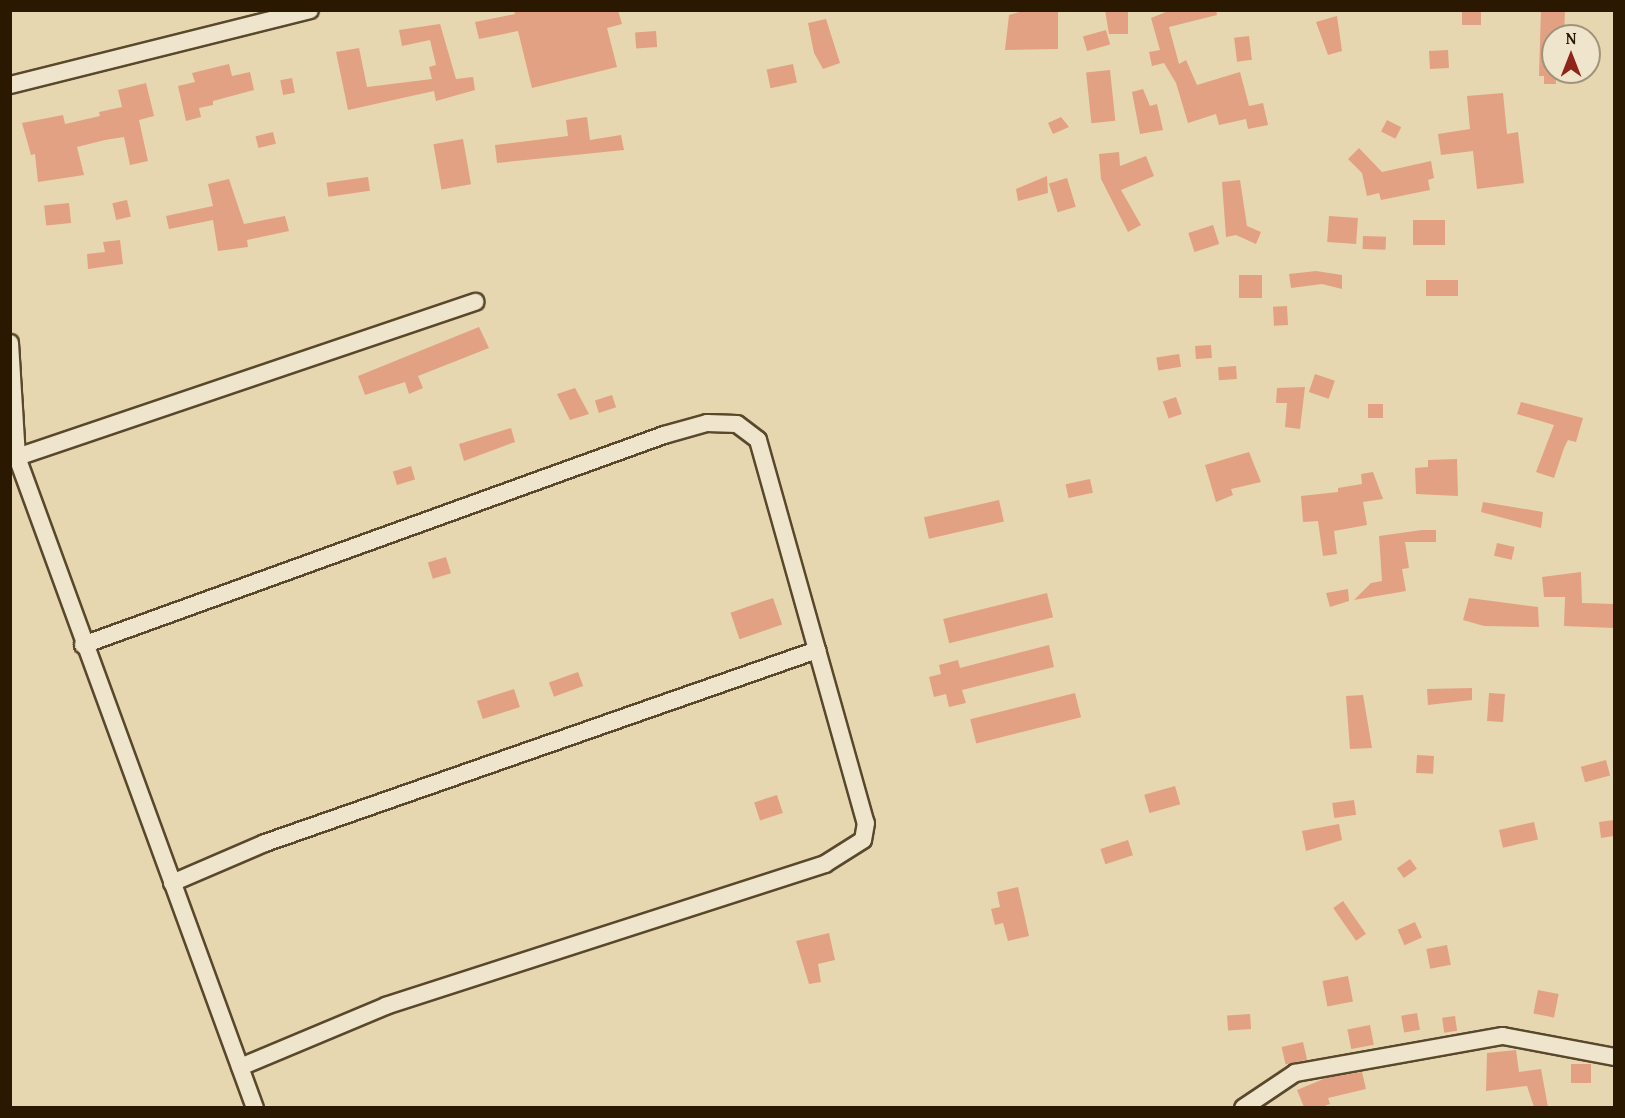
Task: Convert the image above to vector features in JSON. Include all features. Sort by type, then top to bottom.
[{"type":"street","points":[[10,85],[310,10]]},
{"type":"street","points":[[17,457],[476,302]]},
{"type":"street","points":[[10,343],[17,457],[83,645],[255,1107]]},
{"type":"street","points":[[83,645],[707,423],[737,424],[758,440],[866,823],[863,840],[852,851],[825,864],[386,1006],[240,1067]]},
{"type":"street","points":[[171,883],[265,843],[818,650]]},
{"type":"street","points":[[1243,1107],[1295,1073],[1503,1036],[1614,1058]]},
{"type":"building","points":[[514,10],[618,10],[622,24],[607,28],[617,67],[532,88],[518,31],[479,39],[475,22],[515,14]]},
{"type":"building","points":[[1027,10],[1058,10],[1058,49],[1005,50],[1009,15]]},
{"type":"building","points":[[1105,10],[1128,10],[1128,34],[1109,34]]},
{"type":"building","points":[[1171,10],[1216,10],[1217,15],[1169,27],[1179,64],[1186,60],[1197,85],[1240,72],[1249,106],[1263,103],[1268,125],[1248,129],[1246,119],[1219,125],[1216,114],[1188,123],[1176,83],[1164,63],[1152,66],[1149,52],[1160,50],[1151,18]]},
{"type":"building","points":[[1462,10],[1481,10],[1481,25],[1462,25]]},
{"type":"building","points":[[1541,10],[1565,10],[1564,24],[1541,24],[1541,76],[1539,76]]},
{"type":"building","points":[[1337,16],[1342,51],[1328,55],[1316,22]]},
{"type":"building","points":[[826,19],[840,63],[823,69],[814,53],[808,23]]},
{"type":"building","points":[[440,24],[456,79],[473,77],[475,90],[436,101],[434,91],[348,110],[336,52],[359,48],[367,87],[432,79],[429,67],[436,65],[430,40],[402,46],[399,30]]},
{"type":"building","points":[[1106,30],[1110,44],[1087,51],[1083,37]]},
{"type":"building","points":[[656,31],[657,47],[636,48],[635,32]]},
{"type":"building","points":[[1249,36],[1252,60],[1237,62],[1234,38]]},
{"type":"building","points":[[1448,50],[1449,68],[1430,69],[1429,51]]},
{"type":"building","points":[[229,64],[232,76],[250,72],[254,90],[213,101],[213,105],[199,108],[201,117],[186,121],[178,86],[195,82],[192,73]]},
{"type":"building","points":[[793,64],[797,83],[771,88],[767,70]]},
{"type":"building","points":[[1110,70],[1115,121],[1091,123],[1086,73]]},
{"type":"building","points":[[292,78],[295,93],[283,95],[280,80]]},
{"type":"building","points":[[146,83],[154,116],[139,120],[148,161],[130,165],[124,137],[105,140],[77,147],[84,175],[38,182],[35,154],[31,155],[22,123],[63,115],[65,124],[100,116],[99,112],[122,107],[118,90]]},
{"type":"building","points":[[1143,89],[1150,106],[1157,104],[1163,130],[1140,134],[1132,92]]},
{"type":"building","points":[[1503,93],[1507,134],[1518,132],[1524,183],[1477,189],[1473,151],[1441,155],[1438,134],[1470,129],[1467,96]]},
{"type":"building","points":[[587,117],[590,140],[621,135],[624,150],[497,163],[495,145],[568,136],[566,120]]},
{"type":"building","points":[[1061,117],[1069,127],[1053,134],[1048,123]]},
{"type":"building","points":[[1387,120],[1401,127],[1395,139],[1381,132]]},
{"type":"building","points":[[273,132],[276,144],[258,148],[256,136]]},
{"type":"building","points":[[463,139],[471,184],[441,190],[433,144]]},
{"type":"building","points":[[1359,148],[1382,172],[1431,161],[1434,178],[1428,180],[1430,190],[1381,200],[1379,193],[1367,196],[1362,173],[1348,159]]},
{"type":"building","points":[[1119,152],[1120,166],[1146,156],[1154,176],[1121,190],[1141,225],[1128,232],[1101,179],[1099,154]]},
{"type":"building","points":[[1047,176],[1048,193],[1018,201],[1016,189]]},
{"type":"building","points":[[368,177],[370,191],[328,197],[326,183]]},
{"type":"building","points":[[1067,178],[1076,207],[1058,212],[1049,184]]},
{"type":"building","points":[[229,179],[244,224],[285,216],[289,231],[247,240],[248,247],[218,251],[213,220],[169,229],[166,216],[213,206],[208,184]]},
{"type":"building","points":[[1240,180],[1247,226],[1261,232],[1256,244],[1236,235],[1226,237],[1222,182]]},
{"type":"building","points":[[127,200],[131,217],[116,220],[112,203]]},
{"type":"building","points":[[69,203],[71,223],[46,226],[44,206]]},
{"type":"building","points":[[1329,216],[1358,218],[1356,244],[1327,242]]},
{"type":"building","points":[[1413,220],[1445,220],[1445,245],[1413,245]]},
{"type":"building","points":[[1213,225],[1219,244],[1194,252],[1188,233]]},
{"type":"building","points":[[1363,236],[1386,237],[1386,250],[1363,249]]},
{"type":"building","points":[[120,240],[123,264],[88,269],[87,254],[105,252],[103,242]]},
{"type":"building","points":[[1316,271],[1342,275],[1342,289],[1322,284],[1291,288],[1289,274]]},
{"type":"building","points":[[1239,275],[1262,275],[1262,298],[1239,298]]},
{"type":"building","points":[[1426,280],[1458,280],[1458,296],[1426,296]]},
{"type":"building","points":[[1287,306],[1288,325],[1274,326],[1273,307]]},
{"type":"building","points":[[479,327],[489,348],[418,376],[423,388],[409,394],[405,382],[365,395],[358,376]]},
{"type":"building","points":[[1211,345],[1212,358],[1196,359],[1195,346]]},
{"type":"building","points":[[1179,354],[1181,367],[1158,370],[1156,358]]},
{"type":"building","points":[[1236,366],[1237,379],[1219,380],[1218,367]]},
{"type":"building","points":[[1315,374],[1335,381],[1329,399],[1309,392]]},
{"type":"building","points":[[1305,387],[1300,429],[1285,427],[1287,403],[1276,403],[1277,388]]},
{"type":"building","points":[[575,388],[589,414],[570,420],[557,394]]},
{"type":"building","points":[[612,395],[616,407],[599,413],[595,401]]},
{"type":"building","points":[[1176,397],[1182,414],[1169,419],[1163,402]]},
{"type":"building","points":[[1521,402],[1583,418],[1576,442],[1568,440],[1554,478],[1536,472],[1554,425],[1517,414]]},
{"type":"building","points":[[1368,404],[1383,404],[1383,418],[1368,418]]},
{"type":"building","points":[[511,428],[515,442],[464,461],[459,444]]},
{"type":"building","points":[[1249,452],[1261,482],[1231,489],[1233,495],[1216,502],[1205,465]]},
{"type":"building","points":[[1457,459],[1458,496],[1416,494],[1415,468],[1428,467],[1428,460]]},
{"type":"building","points":[[411,466],[415,479],[397,485],[393,472]]},
{"type":"building","points":[[1373,472],[1383,499],[1363,502],[1367,525],[1334,531],[1337,554],[1323,556],[1318,521],[1303,522],[1301,496],[1338,492],[1338,488],[1362,484],[1361,474]]},
{"type":"building","points":[[1090,479],[1093,493],[1068,498],[1066,484]]},
{"type":"building","points":[[999,500],[1004,521],[929,539],[924,517]]},
{"type":"building","points":[[1483,502],[1543,512],[1541,528],[1481,512]]},
{"type":"building","points":[[1436,530],[1436,542],[1405,542],[1409,568],[1402,569],[1406,591],[1354,600],[1371,583],[1382,581],[1379,536]]},
{"type":"building","points":[[1497,543],[1515,547],[1512,560],[1494,556]]},
{"type":"building","points":[[446,557],[451,573],[433,579],[428,563]]},
{"type":"building","points":[[1581,572],[1582,603],[1614,604],[1614,628],[1564,626],[1565,597],[1544,597],[1542,577]]},
{"type":"building","points":[[1348,589],[1349,601],[1330,607],[1326,593]]},
{"type":"building","points":[[1047,593],[1053,617],[949,643],[943,619]]},
{"type":"building","points":[[773,598],[782,624],[740,639],[730,613]]},
{"type":"building","points":[[1469,598],[1538,607],[1539,627],[1484,626],[1463,620]]},
{"type":"building","points":[[1049,645],[1054,667],[962,690],[966,703],[949,707],[946,694],[934,697],[929,677],[941,674],[939,665],[958,660],[960,668]]},
{"type":"building","points":[[578,672],[583,686],[554,697],[549,683]]},
{"type":"building","points":[[1472,688],[1472,700],[1428,705],[1427,689]]},
{"type":"building","points":[[514,689],[520,707],[483,719],[477,701]]},
{"type":"building","points":[[1075,693],[1081,717],[976,743],[970,719]]},
{"type":"building","points":[[1489,693],[1505,694],[1503,722],[1487,721]]},
{"type":"building","points":[[1363,695],[1372,748],[1350,749],[1346,696]]},
{"type":"building","points":[[1417,755],[1434,756],[1433,774],[1416,773]]},
{"type":"building","points":[[1606,760],[1610,775],[1585,782],[1581,767]]},
{"type":"building","points":[[1175,786],[1180,804],[1149,813],[1144,795]]},
{"type":"building","points":[[777,795],[783,813],[760,820],[754,802]]},
{"type":"building","points":[[1354,800],[1356,815],[1334,818],[1332,803]]},
{"type":"building","points":[[1614,820],[1614,836],[1601,838],[1599,822]]},
{"type":"building","points":[[1534,822],[1538,840],[1503,848],[1499,830]]},
{"type":"building","points":[[1339,824],[1342,840],[1306,851],[1302,831]]},
{"type":"building","points":[[1128,840],[1133,855],[1105,864],[1100,849]]},
{"type":"building","points":[[1410,859],[1417,869],[1404,878],[1397,868]]},
{"type":"building","points":[[1018,887],[1029,936],[1008,941],[1003,923],[995,925],[991,909],[1000,907],[997,892]]},
{"type":"building","points":[[1343,901],[1366,934],[1356,941],[1333,908]]},
{"type":"building","points":[[1415,922],[1422,938],[1405,945],[1398,930]]},
{"type":"building","points":[[829,933],[835,960],[818,964],[821,982],[809,984],[796,941]]},
{"type":"building","points":[[1447,945],[1451,965],[1430,969],[1426,949]]},
{"type":"building","points":[[1348,976],[1353,1002],[1327,1006],[1322,981]]},
{"type":"building","points":[[1538,990],[1559,994],[1554,1018],[1533,1014]]},
{"type":"building","points":[[1417,1013],[1420,1030],[1404,1033],[1401,1016]]},
{"type":"building","points":[[1250,1014],[1251,1029],[1228,1031],[1227,1016]]},
{"type":"building","points":[[1455,1016],[1457,1031],[1444,1033],[1442,1018]]},
{"type":"building","points":[[1370,1025],[1374,1045],[1351,1049],[1347,1029]]},
{"type":"building","points":[[1303,1042],[1307,1060],[1286,1064],[1282,1047]]},
{"type":"building","points":[[1516,1050],[1519,1072],[1541,1069],[1548,1107],[1534,1107],[1527,1086],[1486,1091],[1487,1053]]},
{"type":"building","points":[[1571,1064],[1591,1064],[1591,1083],[1571,1083]]},
{"type":"building","points":[[1362,1072],[1366,1089],[1328,1098],[1330,1104],[1322,1107],[1304,1107],[1297,1090],[1326,1078]]}]
